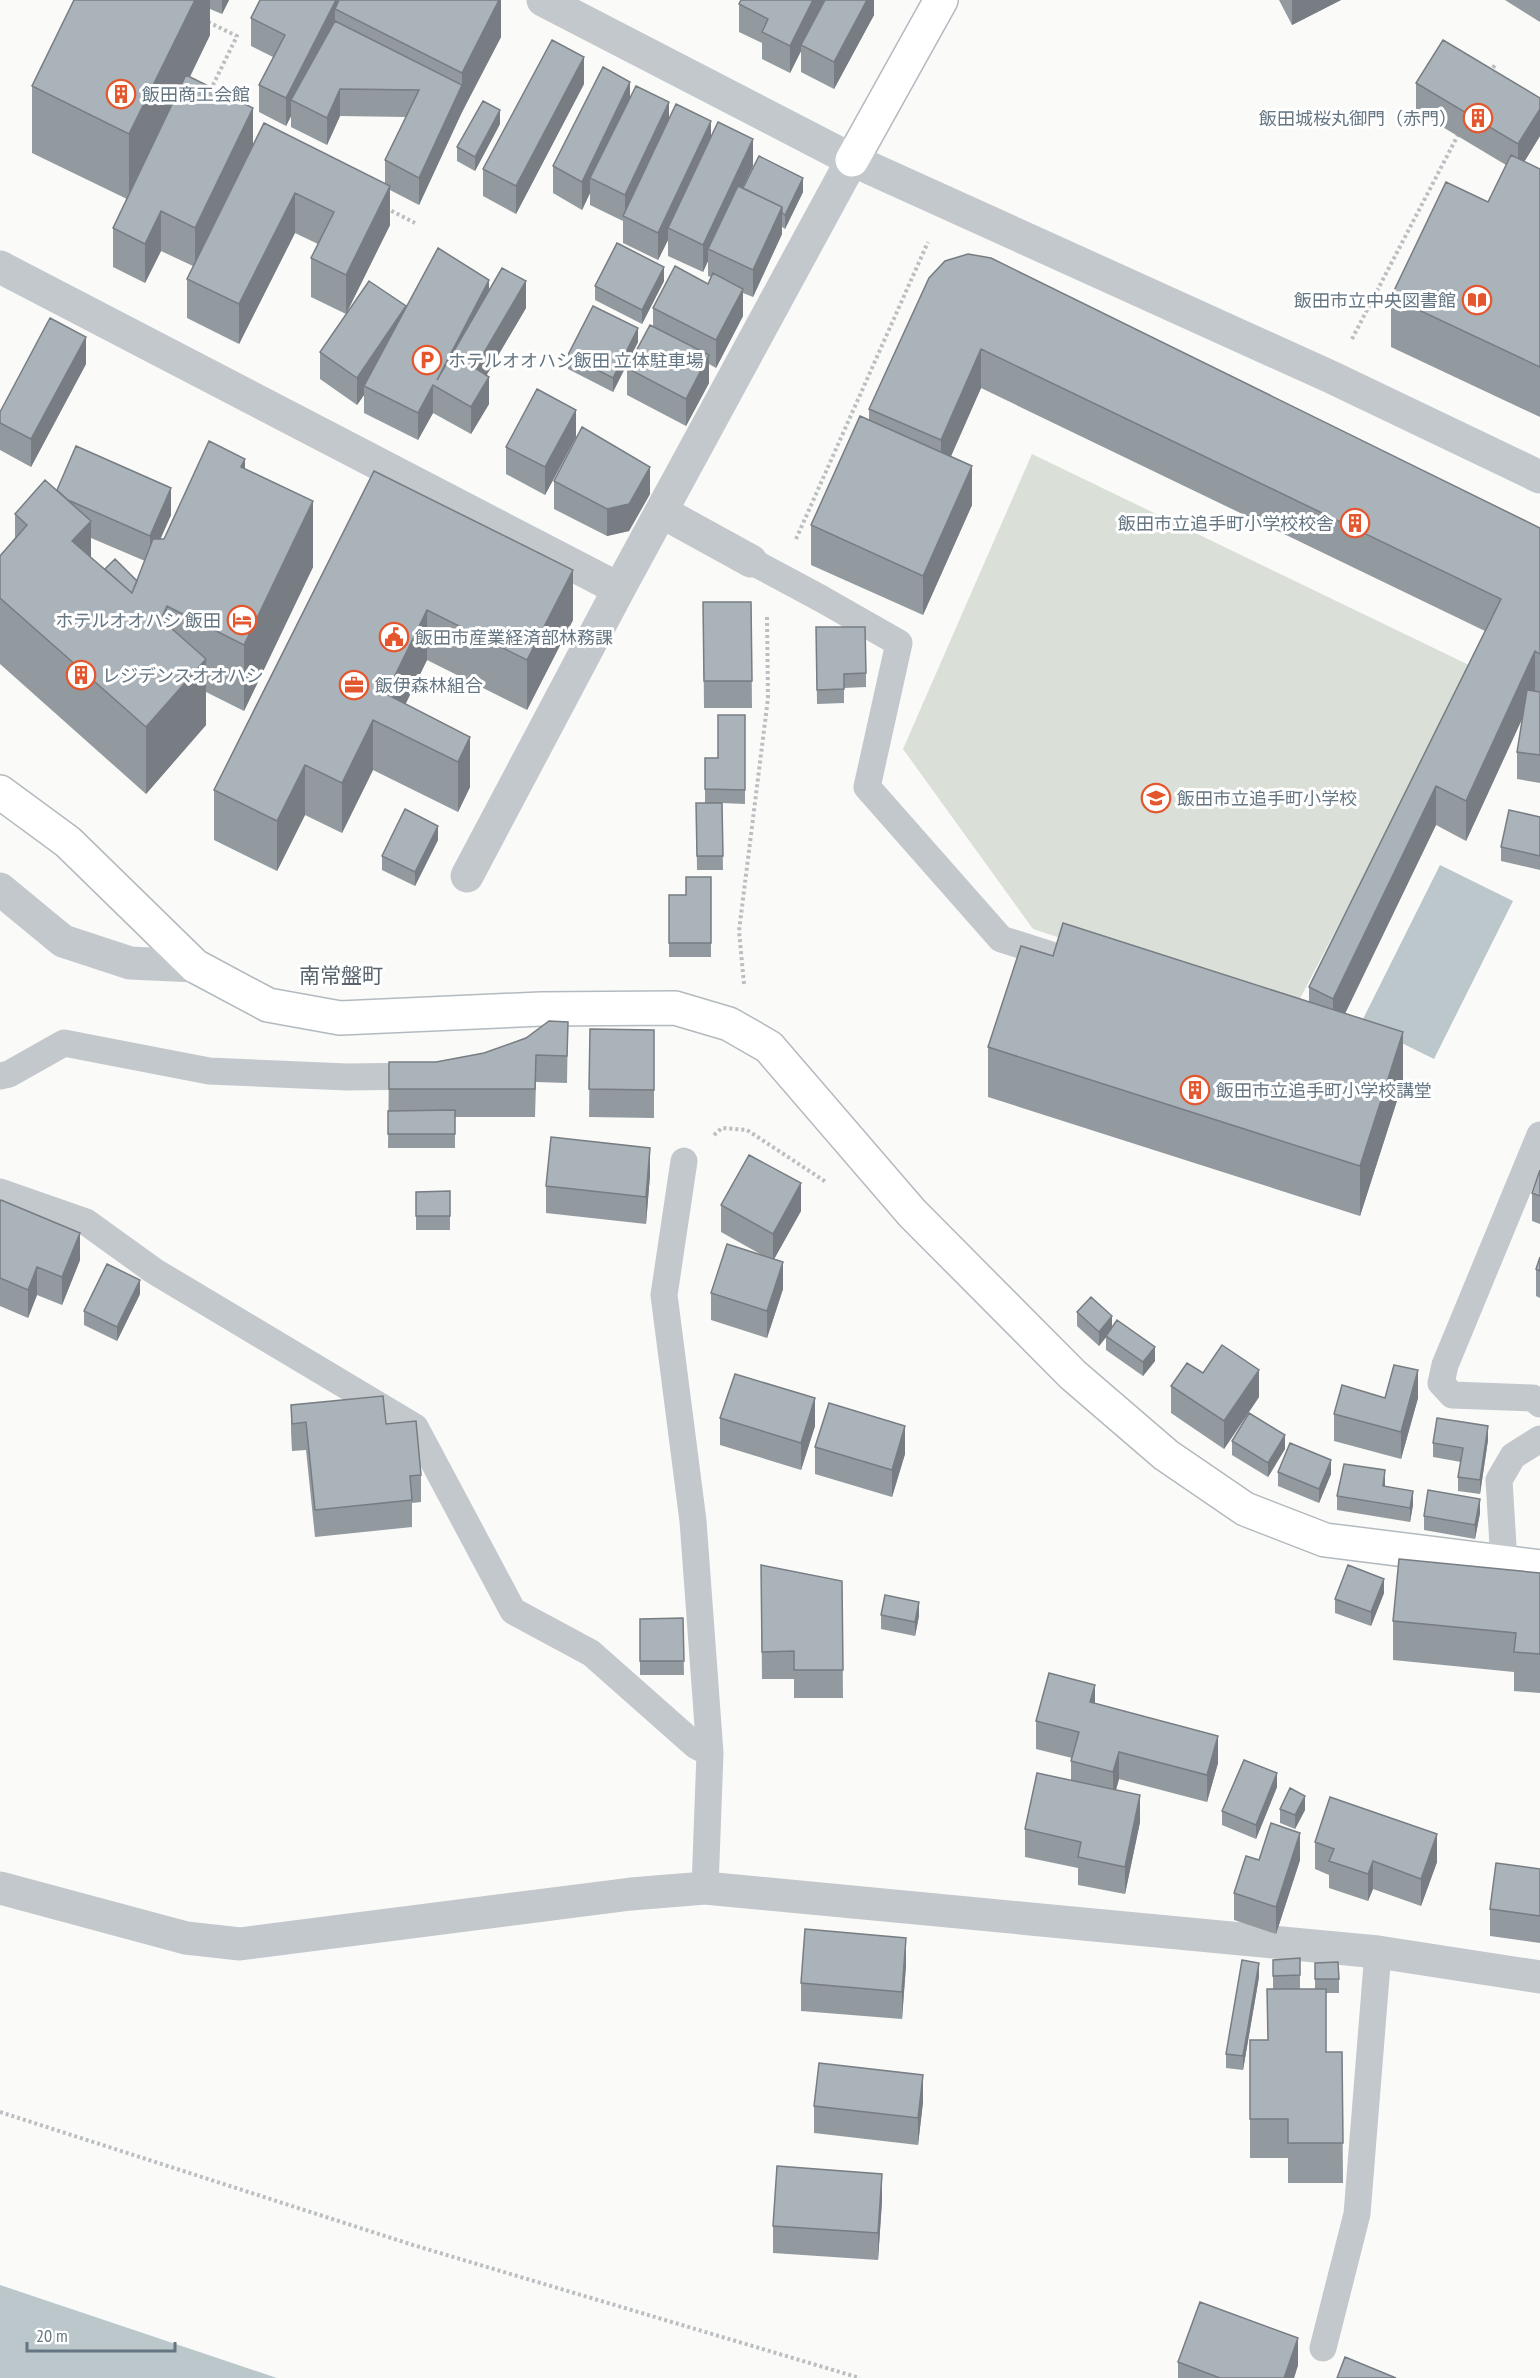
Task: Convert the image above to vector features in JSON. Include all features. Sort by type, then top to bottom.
[{"type":"street","points":[[543,0],[852,160],[1331,377],[1540,477]]},
{"type":"street","points":[[467,876],[619,589],[940,0]]},
{"type":"street","points":[[0,267],[619,589]]},
{"type":"street","points":[[663,512],[751,561]]},
{"type":"street","points":[[0,792],[68,842],[195,966],[268,1005],[340,1018],[538,1021],[675,1008],[729,1024],[769,1047],[912,1213],[1073,1375],[1166,1455],[1245,1509],[1325,1540],[1540,1567]]},
{"type":"street","points":[[0,889],[63,941],[130,963],[195,966]]},
{"type":"street","points":[[0,1888],[186,1938],[240,1944],[631,1894],[705,1888],[1378,1952],[1540,1977]]},
{"type":"lane","points":[[751,561],[899,643],[867,787],[1001,939],[1114,975]]},
{"type":"lane","points":[[0,1076],[9,1074],[64,1042],[209,1071],[347,1077],[434,1076],[455,1070]]},
{"type":"lane","points":[[1540,1135],[1445,1365],[1441,1383],[1452,1395],[1533,1398],[1540,1404]]},
{"type":"lane","points":[[684,1161],[664,1295],[693,1521],[710,1753],[705,1888]]},
{"type":"lane","points":[[0,1192],[87,1222],[154,1271],[415,1427],[513,1611],[591,1653],[695,1745],[710,1753]]},
{"type":"lane","points":[[1504,1562],[1499,1480],[1513,1456],[1540,1439]]},
{"type":"lane","points":[[1323,2348],[1357,2214],[1378,1952]]},
{"type":"path","points":[[205,20],[237,36],[206,99]]},
{"type":"path","points":[[1485,83],[1496,63]]},
{"type":"path","points":[[1331,377],[1464,125]]},
{"type":"path","points":[[791,550],[945,203]]},
{"type":"path","points":[[384,207],[415,223]]},
{"type":"path","points":[[744,986],[739,931],[768,698],[767,614]]},
{"type":"path","points":[[684,1161],[722,1128],[747,1130],[832,1186]]},
{"type":"path","points":[[0,2112],[413,2245],[860,2378]]},
{"type":"shaded area","points":[[1032,454],[1473,667],[1292,1014],[1033,929],[903,749]]},
{"type":"shaded area","points":[[1440,865],[1513,901],[1434,1059],[1361,1023]]},
{"type":"shaded area","points":[[0,2285],[277,2378],[0,2378]]},
{"type":"building","points":[[74,0],[195,0],[129,134],[32,86]]},
{"type":"building","points":[[260,0],[336,0],[286,98],[259,85],[285,35],[251,18]]},
{"type":"building","points":[[339,0],[499,0],[462,73],[335,9]]},
{"type":"building","points":[[741,0],[813,0],[790,46],[762,32],[768,19],[739,4]]},
{"type":"building","points":[[825,0],[867,0],[834,62],[801,45]]},
{"type":"building","points":[[335,21],[462,85],[419,178],[385,160],[419,90],[340,89],[327,118],[291,100]]},
{"type":"building","points":[[552,40],[584,57],[516,186],[483,169]]},
{"type":"building","points":[[1443,40],[1540,98],[1540,109],[1518,144],[1416,83]]},
{"type":"building","points":[[603,67],[630,82],[582,182],[553,166]]},
{"type":"building","points":[[186,75],[253,108],[195,228],[161,211],[145,244],[113,228]]},
{"type":"building","points":[[636,86],[669,102],[625,195],[590,178]]},
{"type":"building","points":[[483,101],[500,110],[475,157],[457,147]]},
{"type":"building","points":[[676,104],[711,121],[658,233],[623,216]]},
{"type":"building","points":[[718,122],[753,139],[703,245],[668,228]]},
{"type":"building","points":[[264,123],[390,186],[346,275],[311,258],[334,212],[295,193],[239,304],[187,279]]},
{"type":"building","name":"飯田市立中央図書館","points":[[1511,155],[1540,169],[1540,367],[1391,297],[1446,182],[1488,202]]},
{"type":"building","points":[[759,156],[803,178],[785,215],[782,213],[782,207],[743,188]]},
{"type":"building","points":[[738,186],[782,207],[753,270],[708,249]]},
{"type":"building","points":[[617,243],[664,267],[642,310],[595,286]]},
{"type":"building","points":[[438,248],[489,280],[437,380],[502,268],[526,281],[475,368],[489,377],[471,407],[433,385],[418,413],[364,386]]},
{"type":"building","points":[[968,254],[991,258],[1540,528],[1540,654],[1535,651],[1466,801],[1436,786],[1333,999],[1309,987],[1501,599],[981,349],[941,440],[869,409],[929,278],[945,261]]},
{"type":"building","points":[[675,266],[708,284],[713,273],[743,289],[716,340],[653,308]]},
{"type":"building","points":[[369,281],[406,306],[357,378],[320,352]]},
{"type":"building","points":[[593,306],[638,328],[613,378],[568,355]]},
{"type":"building","points":[[50,318],[86,337],[31,439],[0,423],[0,412]]},
{"type":"building","points":[[650,325],[709,355],[686,399],[627,368]]},
{"type":"building","points":[[537,389],[576,410],[545,467],[506,447]]},
{"type":"building","points":[[860,416],[972,466],[923,576],[811,525]]},
{"type":"building","points":[[582,427],[650,467],[629,504],[607,509],[554,481]]},
{"type":"building","points":[[209,441],[245,459],[241,467],[313,501],[244,645],[167,606],[161,619],[206,659],[146,727],[0,598],[0,556],[27,525],[15,514],[45,480],[91,521],[72,541],[132,593],[153,539],[164,539]]},
{"type":"building","points":[[76,446],[171,488],[150,536],[68,500],[57,490]]},
{"type":"building","name":"飯伊森林組合","points":[[374,471],[573,570],[527,660],[427,610],[386,694],[470,737],[458,762],[373,720],[342,783],[305,765],[277,821],[214,790]]},
{"type":"building","points":[[115,559],[137,581],[132,593],[105,569]]},
{"type":"building","points":[[703,602],[751,602],[752,681],[704,681]]},
{"type":"building","points":[[816,627],[865,627],[866,673],[844,674],[844,689],[817,690]]},
{"type":"building","points":[[1527,690],[1540,692],[1540,755],[1517,752]]},
{"type":"building","points":[[718,715],[745,715],[745,790],[705,789],[705,758],[718,758]]},
{"type":"building","points":[[696,803],[722,803],[723,856],[697,856]]},
{"type":"building","points":[[405,809],[438,826],[415,872],[382,856]]},
{"type":"building","points":[[1509,810],[1540,817],[1540,856],[1501,847]]},
{"type":"building","points":[[686,877],[711,877],[711,943],[669,943],[669,895],[686,895]]},
{"type":"building","name":"飯田市立追手町小学校講堂","points":[[1063,923],[1403,1032],[1360,1166],[988,1047],[1021,946],[1053,956]]},
{"type":"building","points":[[549,1021],[568,1022],[567,1056],[536,1055],[535,1089],[389,1089],[389,1062],[436,1062],[484,1053],[526,1038]]},
{"type":"building","points":[[590,1029],[654,1030],[654,1090],[589,1089]]},
{"type":"building","points":[[455,1110],[455,1134],[388,1134],[388,1111]]},
{"type":"building","points":[[551,1137],[650,1148],[646,1197],[546,1186]]},
{"type":"building","points":[[749,1155],[801,1183],[773,1234],[721,1205]]},
{"type":"building","points":[[1540,1170],[1540,1196],[1532,1193]]},
{"type":"building","points":[[450,1191],[450,1216],[416,1216],[416,1192]]},
{"type":"building","points":[[1,1200],[80,1233],[62,1277],[37,1267],[28,1290],[0,1278]]},
{"type":"building","points":[[727,1244],[783,1262],[767,1311],[711,1293]]},
{"type":"building","points":[[1540,1257],[1540,1271],[1536,1269]]},
{"type":"building","points":[[107,1264],[140,1280],[117,1327],[84,1311]]},
{"type":"building","points":[[1091,1297],[1112,1316],[1099,1332],[1077,1312]]},
{"type":"building","points":[[1117,1320],[1155,1347],[1143,1362],[1106,1336]]},
{"type":"building","points":[[1222,1345],[1259,1370],[1224,1421],[1171,1386],[1187,1363],[1203,1373]]},
{"type":"building","points":[[1394,1365],[1418,1370],[1401,1432],[1334,1414],[1342,1385],[1385,1398]]},
{"type":"building","points":[[735,1374],[815,1398],[801,1443],[720,1418]]},
{"type":"building","points":[[383,1396],[386,1424],[416,1421],[421,1475],[410,1476],[412,1500],[315,1510],[306,1422],[292,1424],[291,1405]]},
{"type":"building","points":[[829,1403],[905,1426],[892,1470],[815,1447]]},
{"type":"building","points":[[1249,1413],[1285,1435],[1268,1463],[1232,1441]]},
{"type":"building","points":[[1437,1418],[1488,1426],[1480,1480],[1458,1477],[1463,1448],[1433,1443]]},
{"type":"building","points":[[1290,1443],[1331,1460],[1319,1489],[1278,1472]]},
{"type":"building","points":[[1344,1464],[1385,1470],[1383,1486],[1413,1491],[1410,1508],[1337,1496]]},
{"type":"building","points":[[1428,1490],[1480,1499],[1475,1525],[1424,1516]]},
{"type":"building","points":[[1399,1559],[1540,1573],[1540,1654],[1514,1652],[1516,1633],[1393,1621]]},
{"type":"building","points":[[761,1565],[842,1581],[843,1670],[794,1670],[794,1651],[762,1652]]},
{"type":"building","points":[[1348,1565],[1384,1579],[1371,1612],[1335,1599]]},
{"type":"building","points":[[885,1595],[919,1602],[915,1622],[881,1615]]},
{"type":"building","points":[[683,1618],[684,1661],[640,1661],[640,1619]]},
{"type":"building","points":[[1049,1673],[1095,1685],[1090,1702],[1218,1736],[1207,1775],[1119,1752],[1113,1772],[1071,1761],[1079,1732],[1036,1721]]},
{"type":"building","points":[[1244,1760],[1277,1773],[1256,1825],[1222,1811]]},
{"type":"building","points":[[1037,1773],[1140,1795],[1125,1867],[1078,1857],[1081,1842],[1025,1829]]},
{"type":"building","points":[[1290,1788],[1305,1796],[1295,1815],[1280,1809]]},
{"type":"building","points":[[1330,1797],[1437,1834],[1421,1879],[1373,1861],[1368,1874],[1329,1861],[1334,1849],[1315,1842]]},
{"type":"building","points":[[1271,1823],[1300,1833],[1276,1907],[1234,1893],[1246,1856],[1259,1860]]},
{"type":"building","points":[[1496,1863],[1540,1869],[1540,1916],[1490,1909]]},
{"type":"building","points":[[805,1929],[906,1938],[902,1992],[801,1983]]},
{"type":"building","points":[[1300,1958],[1300,1975],[1273,1976],[1273,1960]]},
{"type":"building","points":[[1242,1960],[1259,1963],[1243,2056],[1226,2054]]},
{"type":"building","points":[[1338,1962],[1339,1979],[1315,1979],[1315,1963]]},
{"type":"building","points":[[1267,1989],[1326,1989],[1326,2052],[1342,2052],[1343,2143],[1288,2143],[1288,2119],[1250,2119],[1250,2040],[1268,2040]]},
{"type":"building","points":[[819,2063],[923,2075],[918,2118],[814,2106]]},
{"type":"building","points":[[777,2166],[882,2174],[878,2233],[773,2226]]},
{"type":"building","points":[[1200,2302],[1298,2338],[1284,2378],[1220,2378],[1178,2362]]},
{"type":"building","points":[[1345,2357],[1396,2378],[1337,2378]]},
{"type":"place","name":"飯田商工会館","points":[[121,94]]},
{"type":"place","name":"飯田城桜丸御門（赤門）","points":[[1478,118]]},
{"type":"place","name":"飯田市立中央図書館","points":[[1477,300]]},
{"type":"place","name":"ホテルオオハシ飯田 立体駐車場","points":[[427,360]]},
{"type":"place","name":"飯田市立追手町小学校校舎","points":[[1355,523]]},
{"type":"place","name":"ホテルオオハシ 飯田","points":[[242,620]]},
{"type":"place","name":"飯田市産業経済部林務課","points":[[394,637]]},
{"type":"place","name":"レジデンスオオハシ","points":[[81,675]]},
{"type":"place","name":"飯伊森林組合","points":[[354,685]]},
{"type":"place","name":"飯田市立追手町小学校","points":[[1156,798]]},
{"type":"place","name":"飯田市立追手町小学校講堂","points":[[1195,1090]]},
{"type":"district","name":"南常盤町","points":[[341,975]]}]
